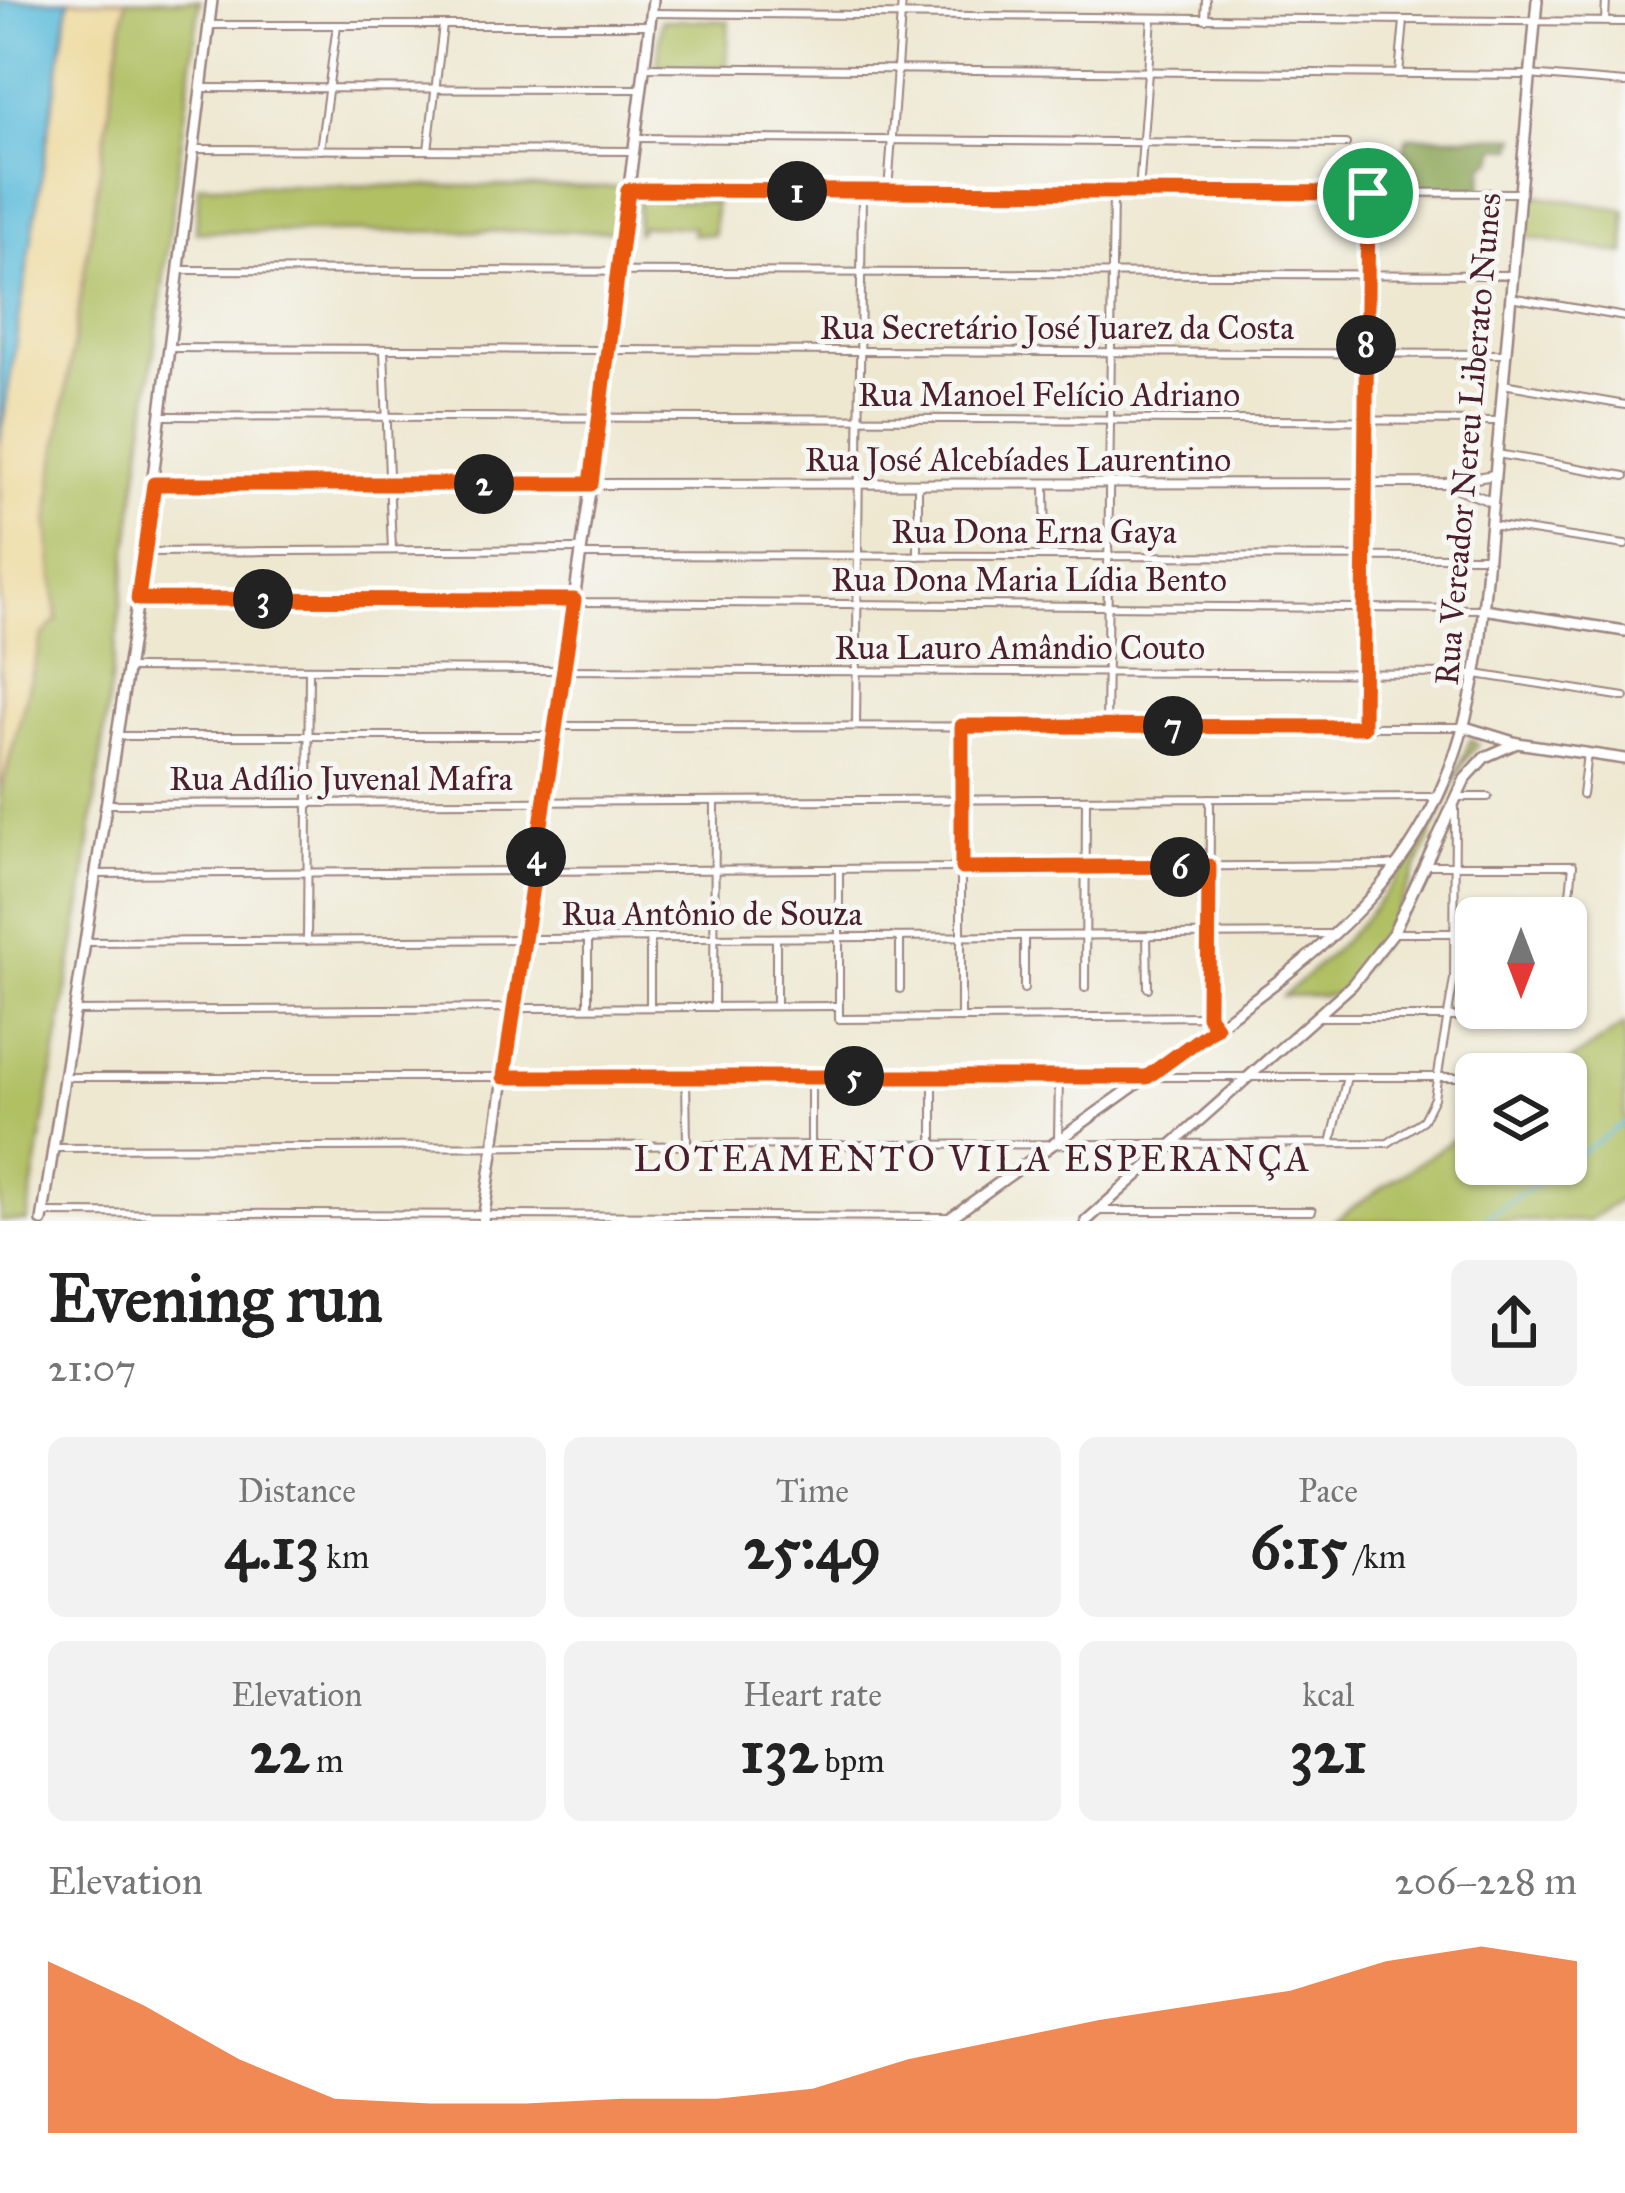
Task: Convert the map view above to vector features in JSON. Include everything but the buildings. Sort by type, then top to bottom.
[{"type":"main road","points":[[43,1217],[154,484],[212,0]]},
{"type":"main road","points":[[483,1218],[591,484],[653,0]]},
{"type":"main road","name":"Rua Vereador Nereu Liberato Nunes","points":[[949,1219],[1340,934],[1399,865],[1438,797],[1465,727],[1476,674],[1537,0]]},
{"type":"main road","points":[[1484,608],[1625,631]]},
{"type":"main road","points":[[1465,727],[1516,743],[1625,759]]},
{"type":"main road","points":[[1086,1221],[1352,986],[1393,933],[1456,796],[1485,757],[1516,743]]},
{"type":"street","points":[[889,191],[902,0]]},
{"type":"street","points":[[1205,19],[1206,0]]},
{"type":"street","points":[[1605,20],[1606,0]]},
{"type":"street","points":[[209,25],[901,16],[1625,22]]},
{"type":"street","points":[[1139,192],[1152,18]]},
{"type":"street","points":[[1399,74],[1404,21]]},
{"type":"street","points":[[320,150],[337,25]]},
{"type":"street","points":[[428,150],[443,25]]},
{"type":"street","points":[[644,67],[1529,75],[1625,83]]},
{"type":"street","points":[[201,88],[642,89]]},
{"type":"street","points":[[635,138],[1346,144]]},
{"type":"street","points":[[193,149],[634,151]]},
{"type":"street","points":[[628,190],[1519,193]]},
{"type":"street","points":[[856,726],[862,191]]},
{"type":"street","points":[[1106,726],[1113,192]]},
{"type":"street","points":[[1363,727],[1368,193]]},
{"type":"street","points":[[179,270],[1512,275]]},
{"type":"street","points":[[1510,297],[1625,317]]},
{"type":"street","name":"Rua Secretário José Juarez da Costa","points":[[171,348],[1505,354]]},
{"type":"street","points":[[384,349],[392,550]]},
{"type":"street","points":[[1503,384],[1625,405]]},
{"type":"street","name":"Rua Manoel Felício Adriano","points":[[163,416],[1499,421]]},
{"type":"street","points":[[1497,454],[1625,476]]},
{"type":"street","name":"Rua José Alcebíades Laurentino","points":[[591,484],[1445,484],[1494,475]]},
{"type":"street","points":[[154,484],[591,484]]},
{"type":"street","points":[[918,484],[918,556]]},
{"type":"street","points":[[1045,484],[1046,556]]},
{"type":"street","name":"Rua José Alcebíades Laurentino","points":[[1445,484],[1492,502]]},
{"type":"street","points":[[1491,524],[1625,545]]},
{"type":"street","name":"Rua Dona Erna Gaya","points":[[144,552],[1488,557]]},
{"type":"street","name":"Rua Dona Maria Lídia Bento","points":[[138,599],[1484,608]]},
{"type":"street","name":"Rua Lauro Amândio Couto","points":[[128,668],[1476,674],[1625,697]]},
{"type":"street","points":[[307,940],[309,669]]},
{"type":"street","points":[[118,736],[856,726],[1465,727]]},
{"type":"street","points":[[961,1018],[962,726]]},
{"type":"street","points":[[1582,795],[1587,753]]},
{"type":"street","points":[[1455,897],[1456,796],[1488,797]]},
{"type":"street","name":"Rua Adílio Juvenal Mafra","points":[[107,805],[1438,797]]},
{"type":"street","points":[[1210,798],[1208,1016],[1216,1027]]},
{"type":"street","points":[[1084,988],[1086,799]]},
{"type":"street","points":[[714,1007],[715,801]]},
{"type":"street","points":[[97,874],[1399,865]]},
{"type":"street","points":[[1425,866],[1573,865],[1570,897]]},
{"type":"street","points":[[839,869],[838,1019],[1208,1016]]},
{"type":"street","points":[[53,1148],[1388,1143],[1405,1136],[1428,1114],[1447,1017],[1455,933],[1393,933]]},
{"type":"street","name":"Rua Antônio de Souza","points":[[85,942],[1340,934]]},
{"type":"street","points":[[1147,935],[1148,988]]},
{"type":"street","points":[[1024,936],[1024,989]]},
{"type":"street","points":[[900,937],[900,989]]},
{"type":"street","points":[[650,938],[650,1007]]},
{"type":"street","points":[[776,938],[776,1006]]},
{"type":"street","points":[[588,939],[588,1008]]},
{"type":"street","points":[[74,1011],[838,1006]]},
{"type":"street","points":[[1317,1017],[1455,1017]]},
{"type":"street","points":[[811,1076],[811,1145]]},
{"type":"street","points":[[933,1076],[933,1145]]},
{"type":"street","points":[[64,1077],[1455,1077]]},
{"type":"street","points":[[686,1077],[687,1146]]},
{"type":"street","points":[[1055,1143],[1059,1077]]},
{"type":"street","points":[[1330,1144],[1347,1077]]},
{"type":"street","points":[[1096,1211],[1312,1211]]},
{"type":"street","points":[[43,1217],[949,1219]]},
{"type":"green space","points":[[126,0],[200,0],[82,902],[27,1221],[0,1221],[0,794],[42,636],[57,620],[48,525],[53,475]]},
{"type":"green space","points":[[662,20],[729,21],[727,67],[657,65]]},
{"type":"green space","points":[[1407,137],[1517,137],[1514,148],[1497,147],[1494,160],[1485,164],[1481,190],[1394,191]]},
{"type":"green space","points":[[199,185],[624,187],[617,231],[196,232]]},
{"type":"green space","points":[[1529,194],[1625,210],[1625,254],[1526,237]]},
{"type":"green space","points":[[638,200],[715,202],[714,235],[693,234],[693,227],[643,226],[637,233]]},
{"type":"green space","points":[[1471,739],[1478,744],[1464,761],[1388,932],[1339,995],[1283,996],[1345,939],[1395,881],[1436,815]]},
{"type":"green space","points":[[1625,1024],[1625,1196],[1588,1221],[1333,1221],[1455,1138],[1455,1185],[1587,1185],[1587,1053],[1582,1053]]},
{"type":"sand","points":[[69,0],[126,0],[53,475],[48,525],[57,620],[42,636],[0,794],[0,442]]},
{"type":"water","points":[[0,0],[69,0],[0,442]]},
{"type":"waterway","points":[[1587,1149],[1625,1123]]},
{"type":"waterway","points":[[1481,1221],[1534,1185]]},
{"type":"district","name":"LOTEAMENTO VILA ESPERANÇA","points":[[973,1159]]},
{"type":"route","points":[[628,190],[1368,193],[1363,727],[962,726],[962,868],[1209,866],[1208,1016],[1216,1027],[1147,1077],[504,1077],[574,600],[138,599],[154,484],[591,484],[628,190]]}]
